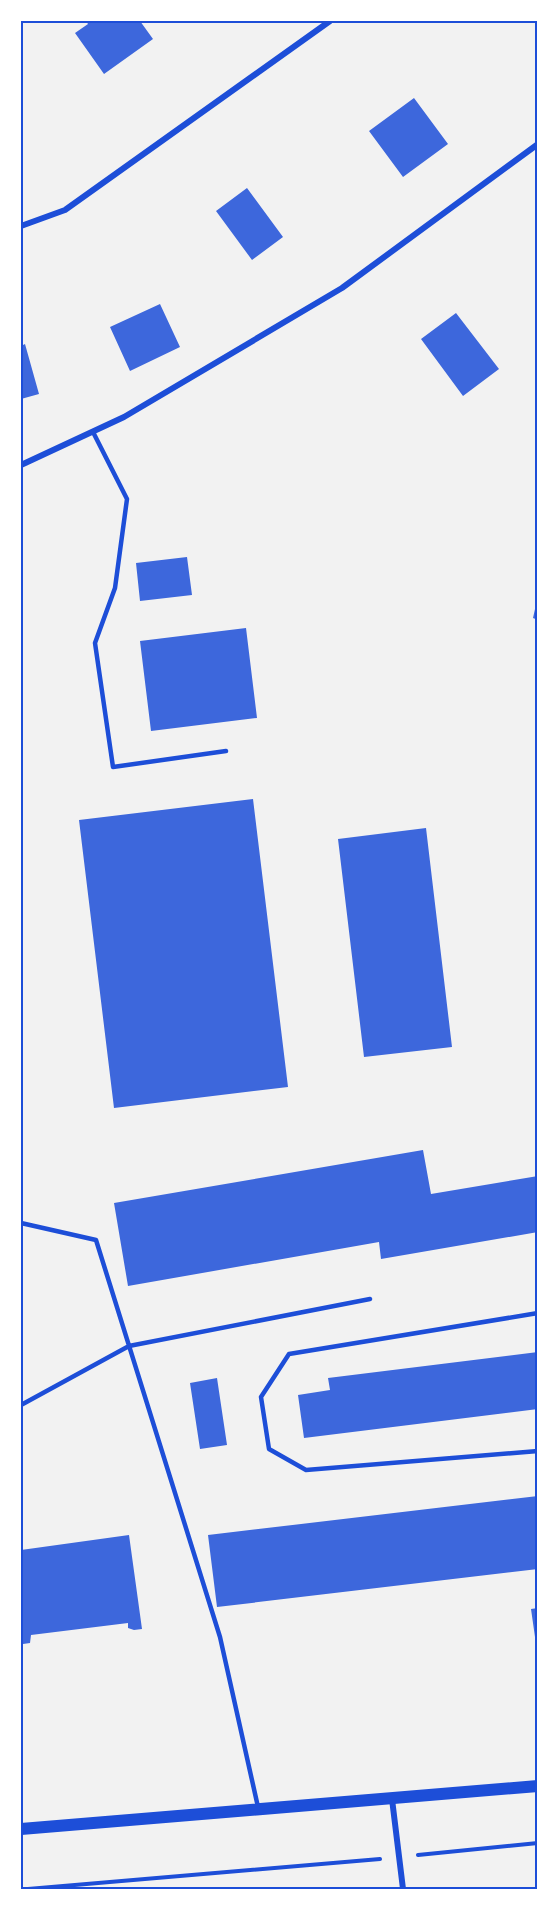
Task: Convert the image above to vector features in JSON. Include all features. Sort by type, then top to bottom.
[{"type":"main road","points":[[21,1829],[538,1786]]},
{"type":"street","points":[[21,226],[65,210],[330,21]]},
{"type":"street","points":[[21,465],[124,417],[342,288],[538,144]]},
{"type":"street","points":[[392,1799],[403,1889]]},
{"type":"lane","points":[[93,432],[127,499],[115,588],[95,643],[113,767],[226,751]]},
{"type":"lane","points":[[21,1223],[96,1240],[220,1637],[259,1810]]},
{"type":"lane","points":[[21,1405],[129,1346],[370,1299]]},
{"type":"lane","points":[[538,1313],[289,1354],[261,1397],[269,1449],[306,1470],[538,1451]]},
{"type":"path","points":[[28,1889],[538,1843]]},
{"type":"building","points":[[86,21],[140,21],[153,39],[104,74],[75,33],[88,24]]},
{"type":"building","points":[[414,98],[448,144],[403,177],[369,131]]},
{"type":"building","points":[[247,188],[283,237],[252,260],[216,211]]},
{"type":"building","points":[[160,304],[180,347],[130,371],[110,327]]},
{"type":"building","points":[[456,313],[499,369],[463,396],[421,339]]},
{"type":"building","points":[[25,344],[39,394],[21,399],[21,346]]},
{"type":"building","points":[[187,557],[192,595],[140,601],[136,563]]},
{"type":"building","points":[[538,600],[538,620],[533,618]]},
{"type":"building","points":[[246,628],[257,718],[151,731],[140,641]]},
{"type":"building","points":[[253,799],[288,1087],[114,1108],[79,820]]},
{"type":"building","points":[[426,828],[452,1047],[364,1057],[338,839]]},
{"type":"building","points":[[423,1150],[431,1194],[538,1176],[538,1232],[381,1259],[379,1242],[128,1286],[114,1203]]},
{"type":"building","points":[[538,1352],[538,1409],[304,1438],[298,1395],[330,1390],[328,1378]]},
{"type":"building","points":[[217,1378],[227,1445],[200,1449],[190,1383]]},
{"type":"building","points":[[538,1496],[538,1569],[217,1607],[208,1535]]},
{"type":"building","points":[[129,1535],[142,1629],[128,1628],[128,1623],[31,1635],[30,1643],[23,1644],[21,1638],[21,1550]]},
{"type":"building","points":[[538,1608],[538,1644],[536,1644],[531,1609]]}]
